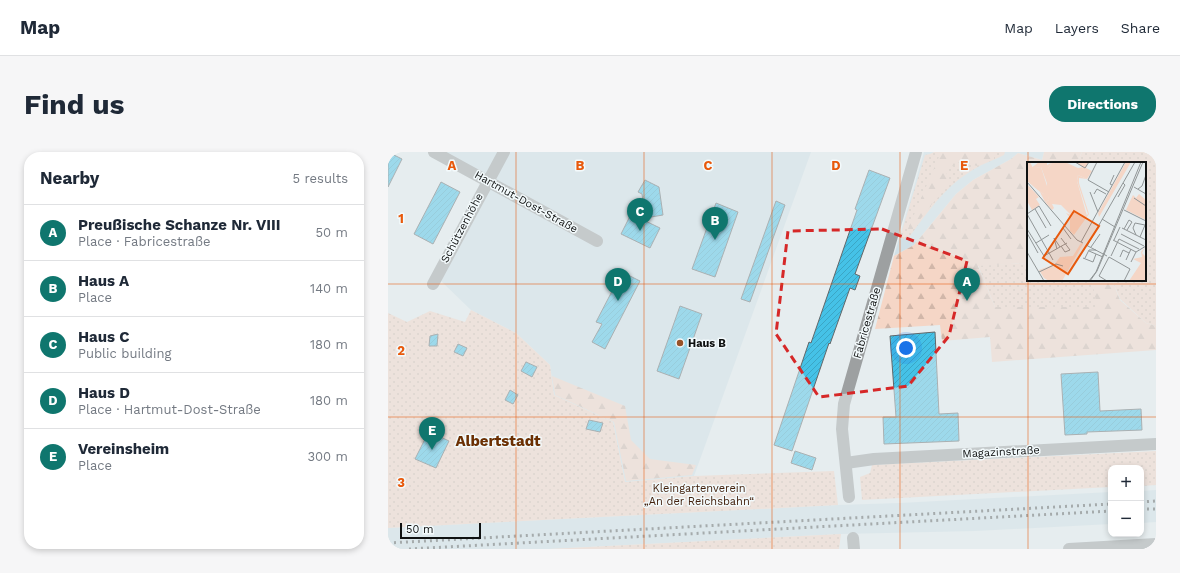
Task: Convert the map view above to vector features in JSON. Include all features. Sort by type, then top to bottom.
[{"type":"street","name":"Hartmut-Dost-Straße","points":[[434,152],[597,241]]},
{"type":"street","name":"Schützenhöhe","points":[[432,284],[504,152]]},
{"type":"street","name":"Fabricestraße","points":[[849,497],[842,429],[844,404],[916,152]]},
{"type":"street","name":"Magazinstraße","points":[[846,463],[874,459],[1156,444]]},
{"type":"street","points":[[1069,549],[1156,544]]},
{"type":"highlighted area","points":[[882,229],[967,261],[949,336],[908,386],[819,397],[776,334],[788,231]]},
{"type":"shaded area","points":[[434,152],[811,152],[694,476],[625,482],[613,422],[554,395],[550,365],[516,333],[471,310],[441,281],[494,183]]},
{"type":"shaded area","points":[[924,152],[1044,152],[1042,160],[1018,153],[1011,159],[973,180],[956,194],[914,245],[894,256]]},
{"type":"shaded area","points":[[1156,490],[1156,522],[1144,523],[1144,491]]},
{"type":"shaded area","points":[[1108,492],[1108,524],[975,531],[841,534],[549,549],[388,549],[388,528]]},
{"type":"green space","points":[[934,152],[1005,152],[1004,155],[981,165],[959,179],[936,202],[910,236],[904,239],[900,237],[925,155]]},
{"type":"green space","points":[[941,152],[994,153],[994,159],[977,166],[961,161],[946,170],[949,185],[912,230],[907,231]]},
{"type":"green space","points":[[1044,152],[1082,152],[1077,162],[1027,162],[1027,263],[978,266],[995,307],[1097,307],[1092,281],[1112,281],[1120,300],[1146,323],[1156,326],[1156,350],[992,362],[990,337],[942,341],[940,325],[875,329],[894,256],[914,245],[956,194],[973,180],[1011,159],[1018,153],[1042,160]]},
{"type":"green space","points":[[1082,152],[1156,152],[1156,326],[1146,323],[1120,299],[1112,281],[1146,281],[1146,162],[1077,162]]},
{"type":"green space","points":[[1027,263],[1027,281],[1092,281],[1098,307],[995,307],[978,265]]},
{"type":"green space","name":"Kleingartenverein „An der Reichsbahn“","points":[[471,310],[516,333],[550,365],[554,395],[613,422],[625,482],[694,476],[834,471],[838,505],[388,528],[388,313],[407,322],[430,311],[465,322]]},
{"type":"green space","points":[[552,376],[625,406],[631,440],[650,459],[696,465],[692,475],[626,481],[614,422],[555,395]]},
{"type":"green space","points":[[1156,451],[1156,485],[1144,486],[1144,465],[1108,465],[1108,487],[862,500],[860,477],[870,473],[872,465]]},
{"type":"green space","points":[[841,534],[839,549],[549,549]]},
{"type":"building","points":[[388,152],[402,159],[388,187]]},
{"type":"building","points":[[869,170],[890,178],[855,274],[860,276],[855,290],[850,288],[830,344],[829,343],[792,451],[774,445],[809,342],[811,343],[857,210],[855,209]]},
{"type":"building","points":[[645,180],[659,187],[663,215],[645,218],[642,194],[638,192]]},
{"type":"building","points":[[441,182],[460,192],[433,244],[414,234]]},
{"type":"building","points":[[776,201],[785,205],[750,302],[741,299]]},
{"type":"building","points":[[716,203],[738,212],[715,277],[692,269]]},
{"type":"building","points":[[631,214],[660,228],[650,248],[621,234]]},
{"type":"building","points":[[622,272],[640,281],[605,349],[592,342],[602,324],[596,322]]},
{"type":"building","name":"Haus B","points":[[680,306],[702,314],[679,379],[657,371]]},
{"type":"building","points":[[935,332],[939,414],[958,413],[959,441],[884,444],[883,417],[896,417],[890,336]]},
{"type":"building","points":[[438,334],[437,346],[429,346],[430,336]]},
{"type":"building","points":[[458,344],[467,348],[463,356],[454,352]]},
{"type":"building","points":[[526,362],[537,367],[532,377],[521,371]]},
{"type":"building","points":[[1098,372],[1100,411],[1141,409],[1142,430],[1087,432],[1087,434],[1065,435],[1061,374]]},
{"type":"building","points":[[510,390],[518,395],[513,404],[505,400]]},
{"type":"building","points":[[589,420],[603,423],[600,432],[586,429]]},
{"type":"building","points":[[430,432],[449,441],[436,468],[415,459]]},
{"type":"building","points":[[795,451],[816,458],[812,470],[791,463]]},
{"type":"railway","points":[[1144,502],[1156,501]]},
{"type":"railway","points":[[388,543],[1108,504]]},
{"type":"railway","points":[[1144,509],[1156,509]]},
{"type":"railway","points":[[409,549],[1108,511]]},
{"type":"place","name":"Haus C","points":[[640,231]]},
{"type":"place","name":"Haus A","points":[[715,240]]},
{"type":"place","name":"Haus D","points":[[618,301]]},
{"type":"place","name":"Preußische Schanze Nr. VIII","points":[[967,301]]},
{"type":"place","name":"Haus B","points":[[680,343]]},
{"type":"place","name":"Vereinsheim","points":[[432,450]]},
{"type":"district","name":"Albertstadt","points":[[498,441]]}]
